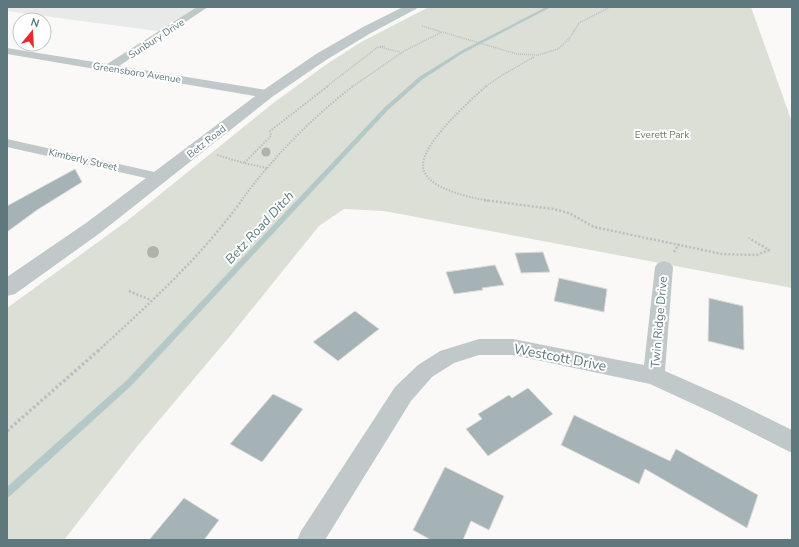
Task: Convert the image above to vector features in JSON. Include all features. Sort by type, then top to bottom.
[{"type":"street","name":"Sunbury Drive","points":[[109,68],[203,7]]},
{"type":"street","name":"Betz Road","points":[[7,288],[93,228],[267,94],[321,57],[367,30],[412,7]]},
{"type":"street","name":"Greensboro Avenue","points":[[7,51],[267,94]]},
{"type":"street","name":"Kimberly Street","points":[[7,143],[159,177]]},
{"type":"street","name":"Twin Ridge Drive","points":[[654,376],[664,267]]},
{"type":"street","name":"Westcott Drive","points":[[310,540],[403,394],[425,370],[447,357],[479,347],[513,347],[654,376],[723,407],[792,442]]},
{"type":"path","points":[[610,7],[579,23],[568,40],[556,50],[548,54],[534,57],[507,72],[482,89],[446,125],[431,144],[423,161],[422,167],[425,174],[441,187],[468,197],[565,212],[594,227],[734,255],[757,255],[769,250],[749,238]]},
{"type":"path","points":[[422,26],[498,49],[534,57]]},
{"type":"path","points":[[7,431],[129,322],[212,238],[267,168],[303,130],[340,97],[372,72],[401,53],[442,32]]},
{"type":"path","points":[[244,162],[271,136],[270,131],[378,47],[385,46]]},
{"type":"path","points":[[378,47],[401,53]]},
{"type":"path","points":[[216,155],[267,168]]},
{"type":"path","points":[[129,291],[151,300]]},
{"type":"shaded area","points":[[7,7],[203,7],[164,32],[52,17],[52,12],[7,11]]},
{"type":"green space","name":"Everett Park","points":[[429,7],[751,7],[792,122],[792,288],[384,211],[344,209],[319,226],[231,335],[139,444],[64,540],[7,540],[7,308],[127,221],[272,104],[324,66],[361,42]]},
{"type":"building","points":[[75,169],[82,182],[37,210],[7,232],[7,206]]},
{"type":"building","points":[[543,252],[550,272],[521,273],[515,253]]},
{"type":"building","points":[[495,265],[504,285],[482,288],[483,290],[454,294],[446,272]]},
{"type":"building","points":[[559,278],[607,289],[604,312],[554,301]]},
{"type":"building","points":[[709,298],[743,306],[744,350],[708,341]]},
{"type":"building","points":[[355,311],[379,329],[338,361],[313,342]]},
{"type":"building","points":[[528,388],[553,414],[488,456],[466,429],[482,419],[478,414],[509,395],[512,398]]},
{"type":"building","points":[[273,394],[303,409],[262,462],[230,444]]},
{"type":"building","points":[[574,415],[670,461],[676,449],[758,495],[747,528],[645,469],[639,484],[561,445]]},
{"type":"building","points":[[445,467],[504,496],[489,530],[471,521],[463,540],[431,540],[413,530]]},
{"type":"building","points":[[184,498],[219,520],[204,540],[149,540]]},
{"type":"waterway","name":"Betz Road Ditch","points":[[7,493],[130,382],[386,109],[421,78],[462,52],[549,7]]}]
